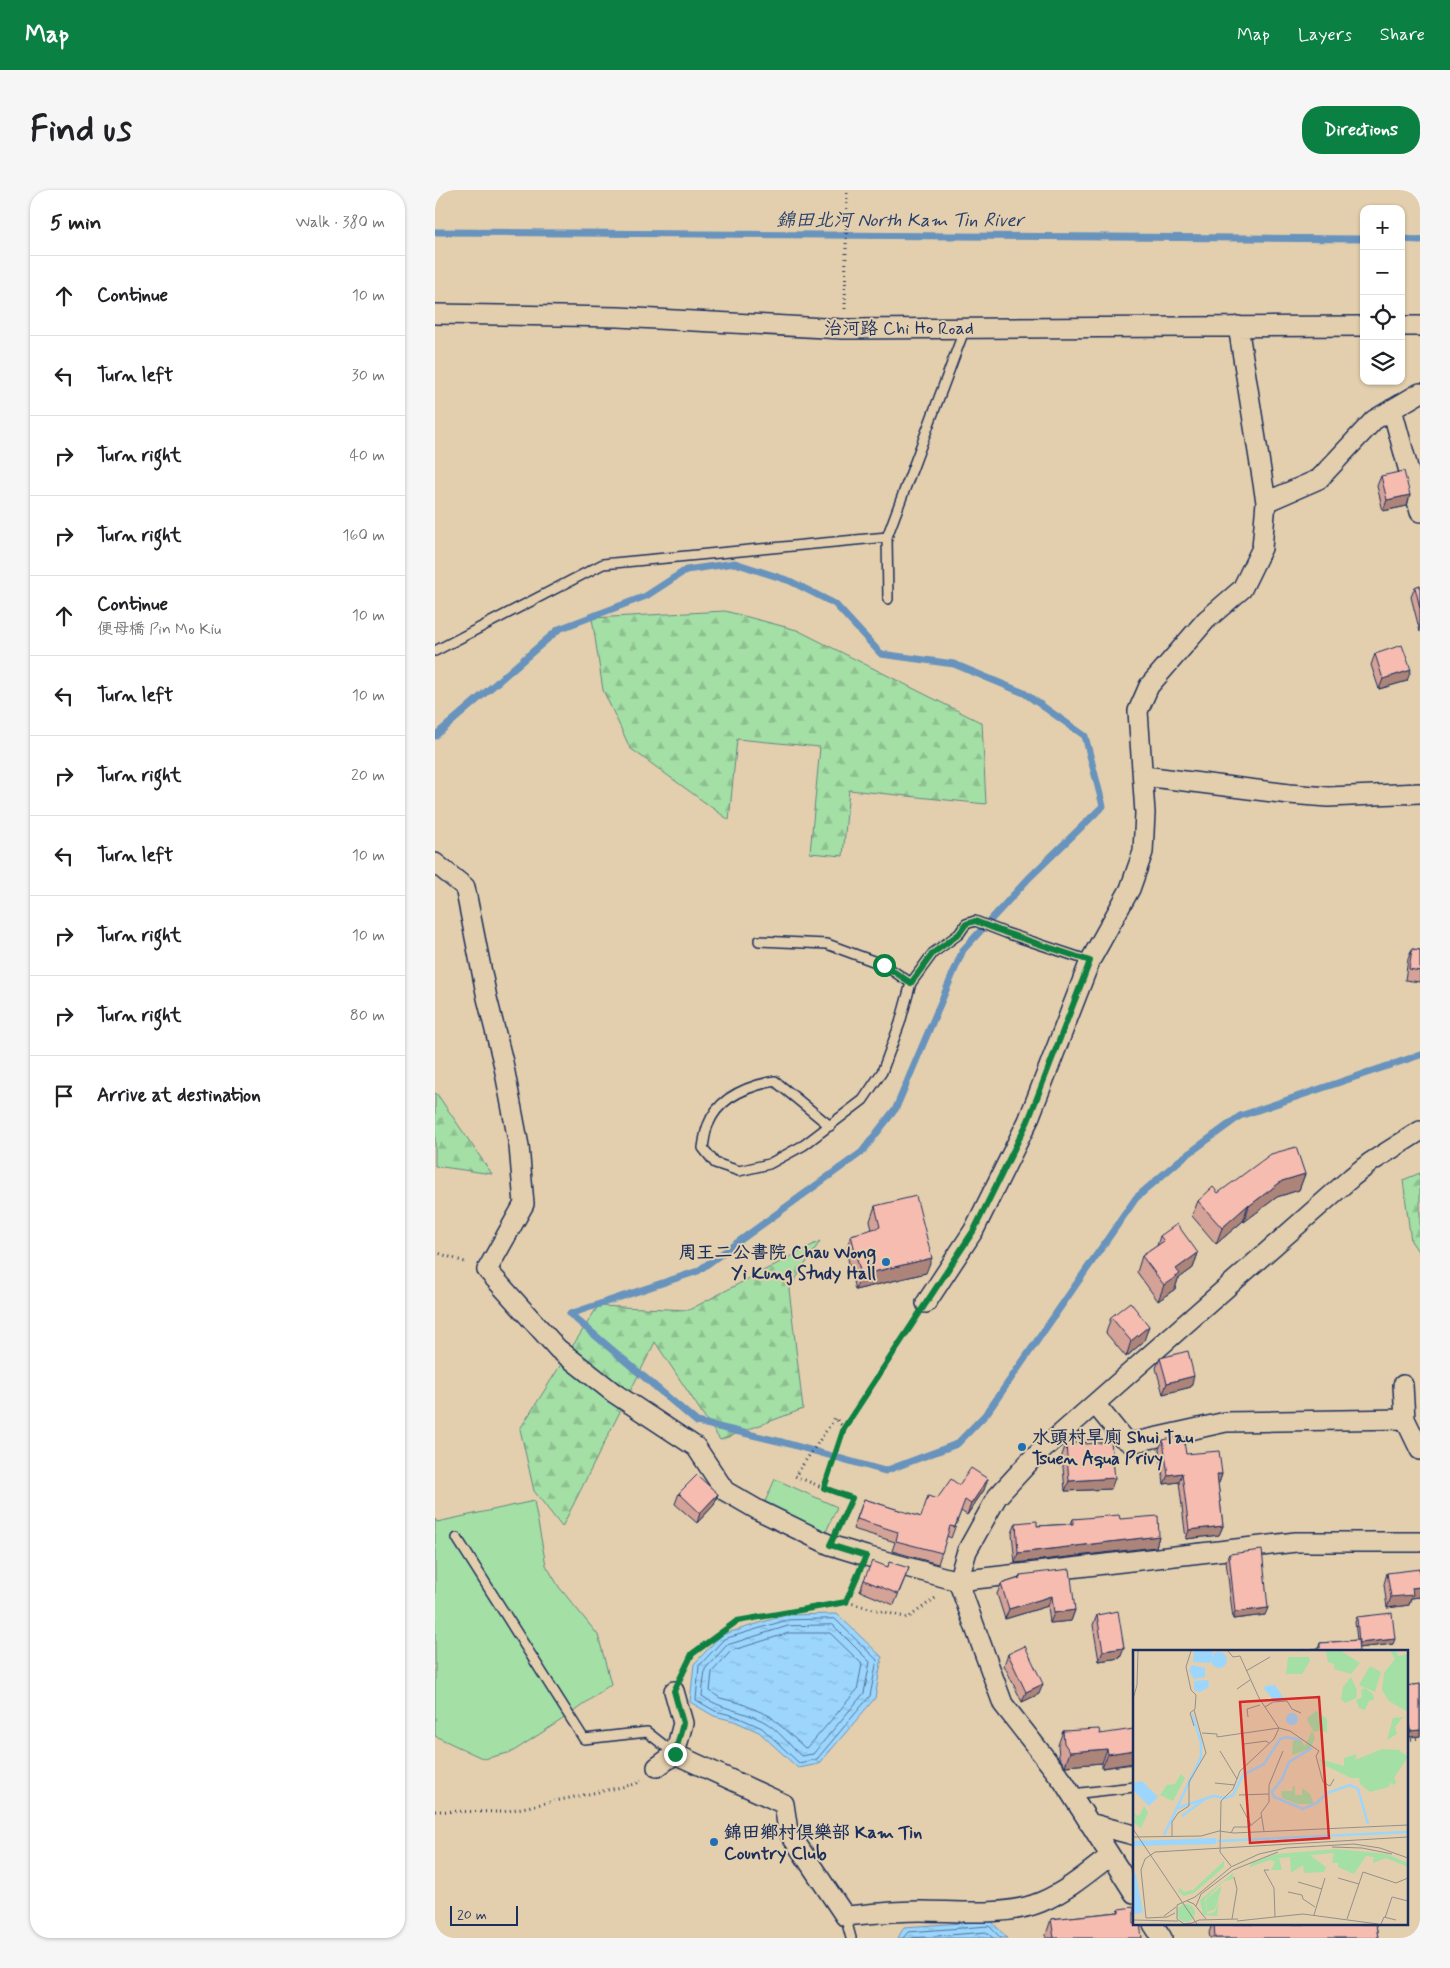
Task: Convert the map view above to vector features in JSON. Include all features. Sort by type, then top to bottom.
[{"type":"street","name":"治河路 Chi Ho Road","points":[[435,314],[618,316],[843,329],[1360,326]]},
{"type":"street","points":[[927,1303],[974,1230],[1024,1129],[1090,961],[1130,889],[1143,852],[1144,776],[1139,711],[1149,686],[1206,620],[1242,590],[1262,548],[1266,502],[1238,326]]},
{"type":"street","points":[[1405,326],[1420,326]]},
{"type":"street","points":[[1266,502],[1319,478],[1374,420],[1420,393]]},
{"type":"street","points":[[1392,409],[1420,512]]},
{"type":"street","points":[[1144,776],[1328,797],[1420,793]]},
{"type":"street","points":[[435,863],[465,887],[519,1146],[524,1204],[487,1270],[558,1349],[614,1393],[695,1447],[725,1491],[758,1510],[830,1545],[958,1581],[1296,1542],[1420,1542]]},
{"type":"street","points":[[1133,1891],[1063,1781],[1003,1704],[958,1581],[967,1551],[997,1497],[1031,1460],[1352,1177],[1371,1162],[1420,1131]]},
{"type":"street","points":[[1403,1385],[1405,1419],[1420,1450]]},
{"type":"street","points":[[1095,1404],[1122,1437],[1131,1443],[1226,1422],[1405,1419]]},
{"type":"street","points":[[657,1767],[675,1754],[683,1723],[674,1691]]},
{"type":"street","points":[[675,1754],[784,1804],[788,1831],[845,1916],[919,1911],[971,1913],[1018,1909],[1040,1903],[1066,1890],[1110,1856]]},
{"type":"street","points":[[1089,1823],[1133,1835]]},
{"type":"street","points":[[1154,1926],[1162,1938]]},
{"type":"lane","points":[[887,599],[887,537],[965,328]]},
{"type":"lane","points":[[435,651],[603,564],[887,537]]},
{"type":"lane","points":[[830,1126],[775,1081],[741,1091],[719,1106],[707,1125],[703,1148],[715,1163],[739,1171],[769,1164],[804,1145],[830,1126],[863,1100],[882,1072],[900,1022],[911,983],[933,953],[959,934],[966,924],[975,921],[1090,961]]},
{"type":"lane","points":[[759,941],[827,944],[884,965],[911,983]]},
{"type":"lane","points":[[457,1538],[584,1739],[647,1732],[675,1754]]},
{"type":"lane","points":[[1071,1794],[1133,1787]]},
{"type":"lane","points":[[845,1916],[851,1938]]},
{"type":"path","points":[[845,303],[847,190]]},
{"type":"path","points":[[435,1252],[487,1270]]},
{"type":"path","points":[[824,1488],[844,1428],[927,1303]]},
{"type":"path","points":[[830,1545],[852,1498],[795,1476],[835,1418],[844,1428]]},
{"type":"path","points":[[846,1602],[866,1556]]},
{"type":"path","points":[[674,1691],[692,1654],[737,1621],[846,1602],[908,1618],[958,1581]]},
{"type":"path","points":[[1407,1740],[1420,1738]]},
{"type":"path","points":[[435,1811],[503,1812],[636,1784],[657,1767]]},
{"type":"green space","points":[[725,611],[797,630],[982,723],[986,804],[849,790],[843,856],[810,853],[820,747],[737,739],[729,820],[630,748],[603,690],[592,618]]},
{"type":"green space","points":[[435,1093],[437,1094],[492,1174],[435,1166]]},
{"type":"green space","points":[[1420,1173],[1420,1254],[1411,1241],[1403,1180]]},
{"type":"green space","points":[[820,1241],[789,1289],[803,1409],[720,1440],[655,1342],[562,1527],[534,1491],[520,1429],[598,1306],[689,1310]]},
{"type":"green space","points":[[775,1479],[837,1507],[826,1532],[764,1504]]},
{"type":"green space","points":[[534,1501],[546,1565],[559,1587],[598,1635],[611,1684],[569,1715],[512,1752],[484,1759],[435,1736],[435,1519],[437,1522]]},
{"type":"water","points":[[837,1614],[882,1657],[875,1698],[819,1764],[798,1768],[759,1732],[734,1721],[714,1716],[690,1702],[694,1664],[721,1635],[786,1615]]},
{"type":"water","points":[[991,1921],[1007,1938],[898,1938],[904,1927]]},
{"type":"building","points":[[1404,471],[1410,495],[1387,500],[1381,476]]},
{"type":"building","points":[[1420,585],[1420,608],[1415,587]]},
{"type":"building","points":[[1402,645],[1411,670],[1383,679],[1375,654]]},
{"type":"building","points":[[1412,949],[1420,950],[1420,971],[1409,969]]},
{"type":"building","points":[[1296,1147],[1305,1174],[1282,1181],[1248,1205],[1222,1228],[1198,1201],[1213,1187],[1218,1193],[1271,1154]]},
{"type":"building","name":"周王二公書院 Chau Wong Yi Kung Study Hall","points":[[916,1196],[932,1258],[861,1275],[851,1235],[880,1227],[875,1206]]},
{"type":"building","points":[[1177,1224],[1198,1253],[1176,1269],[1180,1274],[1164,1285],[1142,1256],[1164,1241],[1160,1236]]},
{"type":"building","points":[[1130,1302],[1149,1326],[1131,1341],[1111,1317]]},
{"type":"building","points":[[1188,1351],[1194,1376],[1167,1383],[1160,1358]]},
{"type":"building","points":[[1183,1436],[1186,1454],[1219,1451],[1222,1474],[1217,1474],[1223,1526],[1189,1530],[1182,1473],[1168,1475],[1163,1440]]},
{"type":"building","points":[[1086,1442],[1086,1444],[1111,1442],[1115,1478],[1069,1481],[1066,1444]]},
{"type":"building","points":[[971,1468],[988,1479],[971,1504],[965,1500],[955,1527],[950,1526],[942,1553],[896,1541],[898,1532],[857,1519],[864,1499],[921,1517],[928,1496],[937,1499],[951,1479],[959,1485]]},
{"type":"building","points":[[697,1475],[718,1494],[700,1513],[679,1493]]},
{"type":"building","points":[[1119,1515],[1120,1519],[1158,1516],[1159,1536],[1018,1553],[1016,1523],[1037,1521],[1037,1526],[1073,1524],[1073,1519]]},
{"type":"building","points":[[1262,1550],[1268,1608],[1235,1612],[1229,1554]]},
{"type":"building","points":[[872,1561],[888,1567],[889,1562],[909,1568],[898,1594],[864,1580]]},
{"type":"building","points":[[1070,1569],[1075,1610],[1054,1613],[1052,1596],[1009,1609],[1001,1584],[1020,1578],[1020,1575]]},
{"type":"building","points":[[1420,1569],[1420,1587],[1412,1588],[1413,1595],[1391,1597],[1387,1573]]},
{"type":"building","points":[[1118,1611],[1124,1648],[1103,1651],[1097,1615]]},
{"type":"building","points":[[1392,1613],[1395,1639],[1359,1643],[1357,1617]]},
{"type":"building","points":[[1358,1640],[1359,1650],[1306,1650],[1320,1648],[1320,1643]]},
{"type":"building","points":[[1025,1646],[1043,1684],[1026,1692],[1008,1654]]},
{"type":"building","points":[[1420,1684],[1420,1730],[1410,1731],[1407,1686]]},
{"type":"building","points":[[1099,1729],[1100,1734],[1133,1729],[1133,1750],[1108,1754],[1107,1749],[1070,1752],[1064,1743],[1063,1731]]},
{"type":"building","points":[[1133,1907],[1133,1926],[1140,1926],[1142,1938],[1054,1938],[1051,1919],[1119,1912],[1119,1909]]},
{"type":"building","points":[[1214,1926],[1376,1926],[1378,1938],[1215,1938]]},
{"type":"waterway","name":"錦田北河 North Kam Tin River","points":[[435,232],[1360,239]]},
{"type":"waterway","name":"錦田北河 North Kam Tin River","points":[[1405,239],[1420,240]]},
{"type":"waterway","points":[[435,736],[559,629],[646,596],[686,570],[735,563],[790,581],[835,604],[881,654],[954,664],[1024,693],[1085,736],[1103,806],[1029,878],[963,950],[896,1108],[862,1152],[698,1271],[570,1314]]},
{"type":"waterway","points":[[570,1314],[697,1422],[782,1442],[885,1471],[957,1444],[987,1413],[1136,1198],[1180,1160],[1240,1116],[1420,1055]]},
{"type":"place","name":"周王二公書院 Chau Wong Yi Kung Study Hall","points":[[886,1262]]},
{"type":"place","name":"水頭村旱廁 Shui Tau Tsuen Aqua Privy","points":[[1022,1447]]},
{"type":"place","name":"錦田鄉村俱樂部 Kam Tin Country Club","points":[[714,1842]]},
{"type":"route","points":[[675,1754],[683,1723],[674,1691],[692,1654],[737,1621],[846,1602],[866,1556],[830,1545],[852,1498],[824,1488],[839,1439],[844,1428],[974,1230],[1028,1121],[1090,961],[975,921],[966,924],[959,934],[933,953],[911,983],[884,965]]}]
